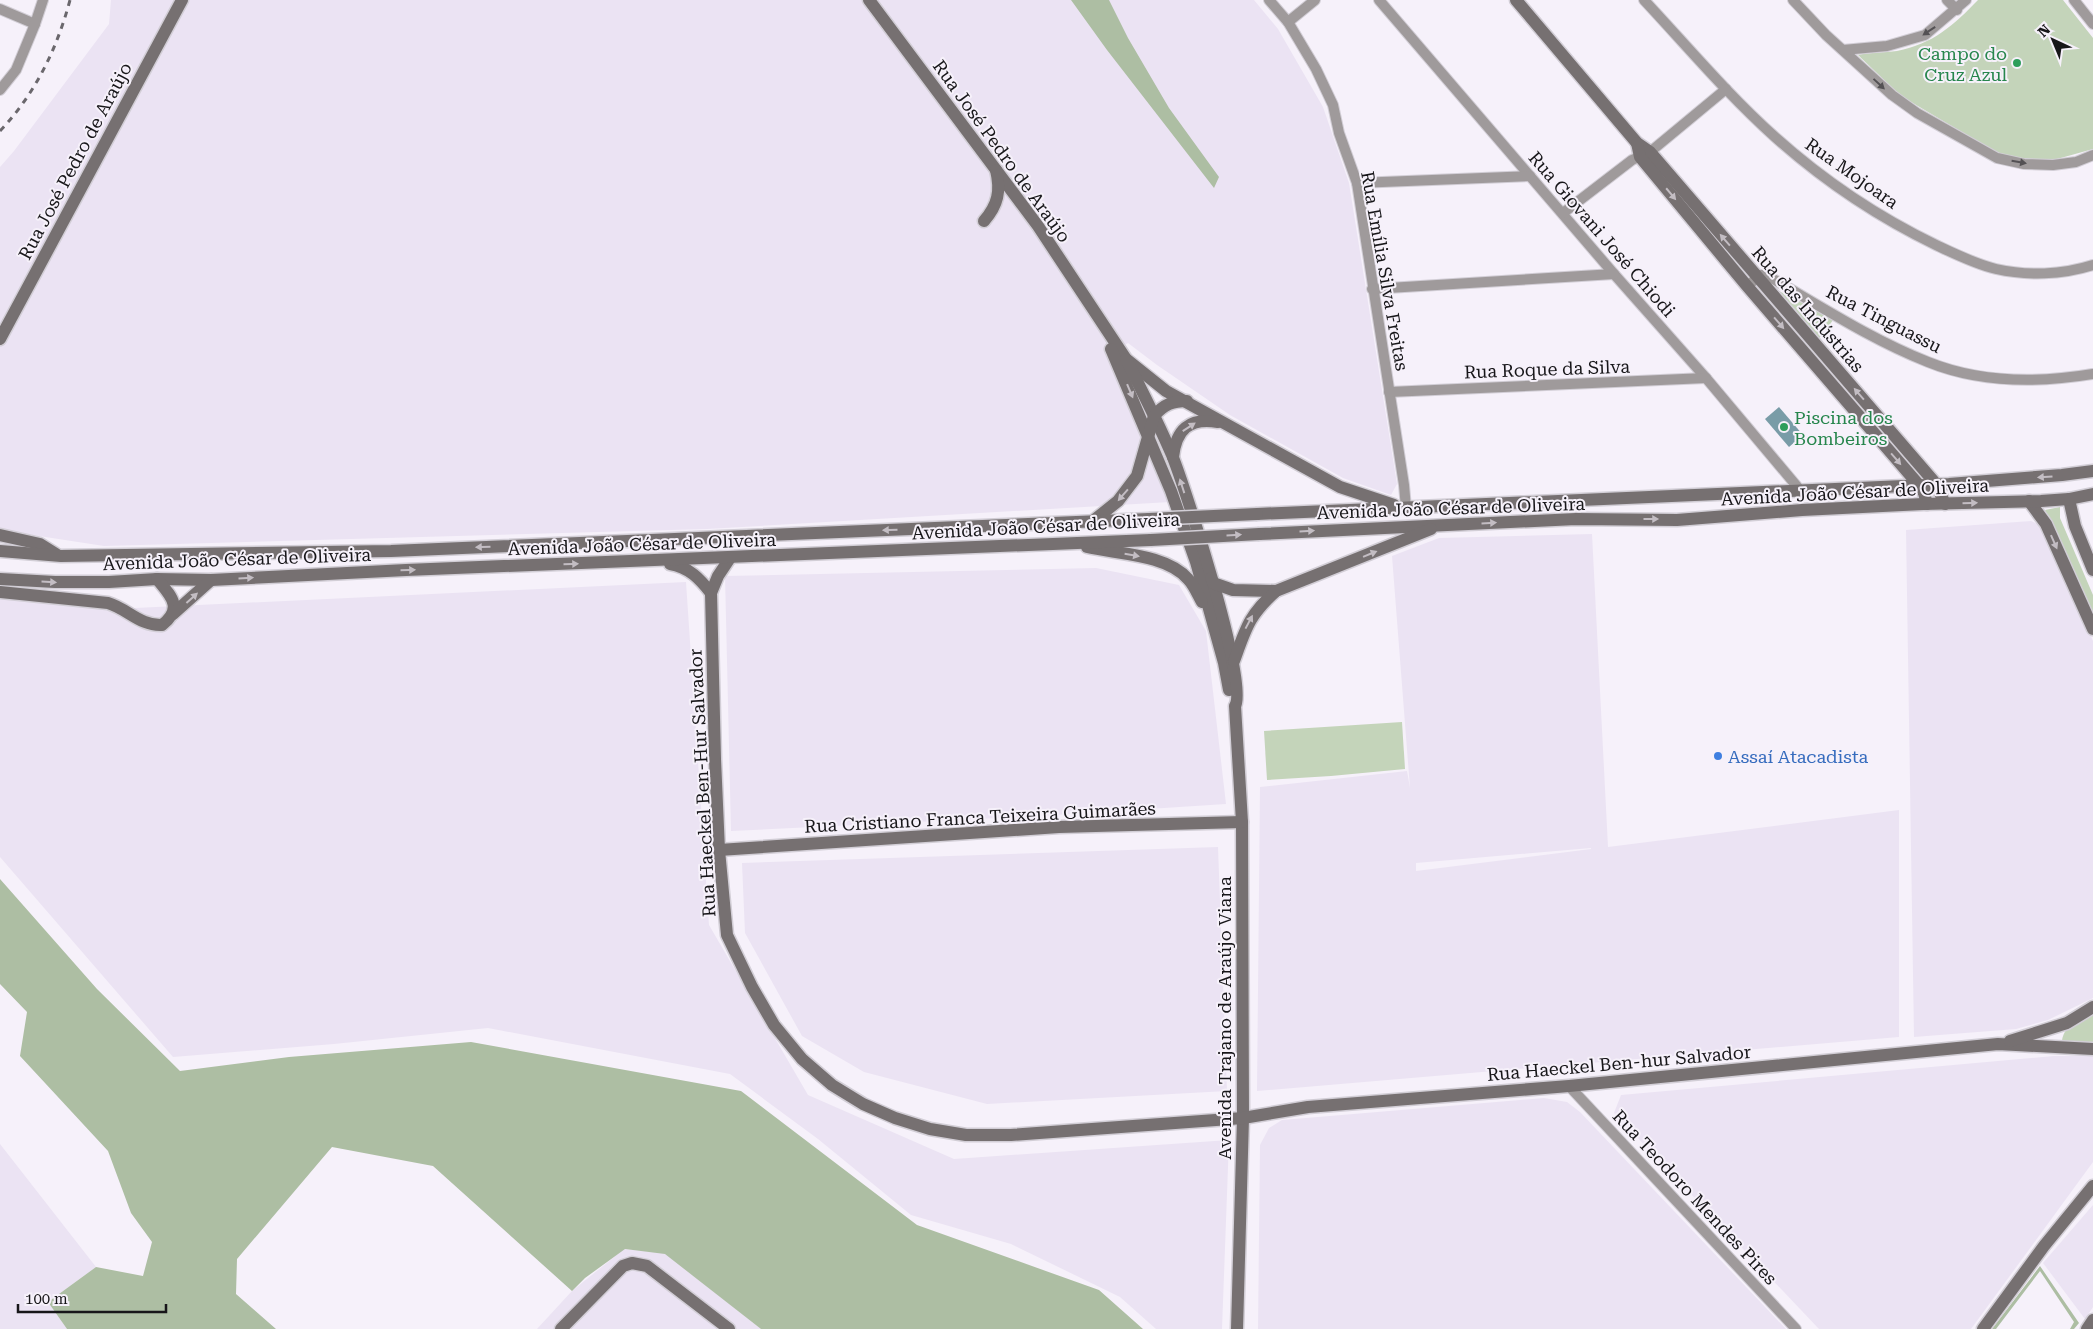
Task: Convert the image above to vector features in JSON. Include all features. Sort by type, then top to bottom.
[{"type":"street","points":[[0,90],[16,70],[36,24],[43,0]]},
{"type":"street","name":"Rua José Pedro de Araújo","points":[[0,339],[182,0]]},
{"type":"street","name":"Rua José Pedro de Araújo","points":[[869,0],[1038,226],[1126,360],[1166,391],[1340,487],[1403,508]]},
{"type":"street","name":"Rua Emília Silva Freitas","points":[[1269,0],[1288,22],[1316,69],[1333,105],[1339,133],[1357,183],[1404,485],[1403,508]]},
{"type":"street","points":[[1288,22],[1315,0]]},
{"type":"street","name":"Rua Giovani José Chiodi","points":[[1379,0],[1614,274],[1706,378],[1800,490]]},
{"type":"street","name":"Rua das Indústrias","points":[[1516,0],[1637,143],[1747,286],[1918,484],[1924,493],[1927,504]]},
{"type":"street","name":"Rua Mojoara","points":[[1644,0],[1726,89],[1775,136],[1817,172],[1870,208],[1917,236],[1958,256],[1995,268],[2031,274],[2075,271],[2093,265]]},
{"type":"street","points":[[1793,0],[1892,95],[1917,113],[1997,158],[2024,164],[2053,165],[2076,162],[2093,155]]},
{"type":"street","points":[[1947,0],[1957,10]]},
{"type":"street","points":[[1843,50],[1887,46],[1924,35],[1957,10],[1965,0]]},
{"type":"street","points":[[2074,0],[2093,24]]},
{"type":"street","points":[[0,9],[36,24]]},
{"type":"street","points":[[1563,213],[1632,160],[1645,154],[1726,89]]},
{"type":"street","name":"Rua das Indústrias","points":[[1645,154],[1757,277],[1936,484],[1945,504]]},
{"type":"street","points":[[984,221],[992,211],[999,196],[995,168]]},
{"type":"street","points":[[1357,183],[1530,176]]},
{"type":"street","points":[[1372,289],[1614,274]]},
{"type":"street","name":"Rua Tinguassu","points":[[1757,277],[1764,274],[1867,333],[1928,362],[1952,370],[2022,381],[2068,378],[2093,374]]},
{"type":"street","points":[[1747,286],[1757,277]]},
{"type":"street","name":"Rua José Pedro de Araújo","points":[[1103,325],[1111,347]]},
{"type":"street","name":"Avenida Trajano de Araújo Viana","points":[[1111,347],[1148,435],[1196,562],[1234,706],[1242,822],[1243,1118],[1237,1329]]},
{"type":"street","name":"Avenida Trajano de Araújo Viana","points":[[1126,360],[1172,457],[1213,583],[1234,661],[1237,698],[1234,706]]},
{"type":"street","name":"Rua Roque da Silva","points":[[1389,392],[1706,378]]},
{"type":"street","points":[[1094,521],[1118,501],[1131,485],[1141,465],[1154,416],[1160,408],[1174,401],[1187,401]]},
{"type":"street","points":[[1172,457],[1174,443],[1186,428],[1202,421],[1225,424]]},
{"type":"street","name":"Avenida João César de Oliveira","points":[[1,552],[61,556],[391,551],[1936,484],[2062,476],[2093,470]]},
{"type":"street","points":[[1331,511],[1341,500],[1342,493],[1340,487]]},
{"type":"street","name":"Avenida João César de Oliveira","points":[[0,579],[100,582],[157,579],[211,580],[406,570],[1151,540],[1576,519],[1677,520],[1802,510],[2069,499],[2093,494]]},
{"type":"street","points":[[2069,499],[2075,526],[2093,570]]},
{"type":"street","points":[[2029,501],[2046,524],[2093,629]]},
{"type":"street","points":[[1440,525],[1436,516],[1438,510],[1443,506]]},
{"type":"street","name":"Avenida Trajano de Araújo Viana","points":[[1234,661],[1249,621],[1261,604],[1276,591],[1440,525]]},
{"type":"street","points":[[1185,530],[1213,583],[1233,590],[1276,591]]},
{"type":"street","points":[[0,535],[40,544],[61,556]]},
{"type":"street","points":[[1067,543],[1150,558],[1168,565],[1188,578],[1210,615]]},
{"type":"street","name":"Rua Haeckel Ben-Hur Salvador","points":[[730,558],[718,576],[711,593],[715,759],[726,935],[752,987],[774,1025],[802,1059],[832,1085],[863,1104],[895,1118],[966,1135],[1011,1135],[1243,1118]]},
{"type":"street","points":[[656,561],[677,565],[696,575],[711,593]]},
{"type":"street","points":[[157,579],[173,599],[175,606],[173,614]]},
{"type":"street","points":[[0,592],[108,603],[117,606],[150,626],[162,625],[211,580]]},
{"type":"street","name":"Rua Cristiano Franca Teixeira Guimarães","points":[[720,850],[1059,827],[1242,822]]},
{"type":"street","name":"Rua Haeckel Ben-hur Salvador","points":[[1243,1118],[1308,1107],[1569,1086],[1998,1044],[2044,1032],[2067,1023],[2093,1008]]},
{"type":"street","points":[[2061,1048],[2059,1039],[2067,1023]]},
{"type":"street","name":"Rua Haeckel Ben-hur Salvador","points":[[1998,1044],[2093,1050]]},
{"type":"street","name":"Rua Teodoro Mendes Pires","points":[[1569,1086],[1796,1329]]},
{"type":"street","points":[[1983,1329],[2044,1246],[2092,1188]]},
{"type":"street","points":[[561,1329],[622,1266],[632,1263],[647,1266],[729,1329]]},
{"type":"shaded area","points":[[111,0],[1254,0],[1278,29],[1323,107],[1349,183],[1397,484],[1391,495],[1343,478],[1230,415],[1128,343],[1114,352],[1170,502],[707,529],[104,546],[0,530],[0,167],[109,24]]},
{"type":"shaded area","points":[[2031,521],[2042,526],[2093,641],[2093,998],[2048,1020],[2016,1029],[1914,1037],[1906,530]]},
{"type":"shaded area","points":[[1592,534],[1608,847],[1899,810],[1899,1037],[1257,1091],[1260,787],[1407,771],[1410,788],[1392,556],[1439,538]],"holes":[[[1591,849],[1416,871],[1416,863]]]},
{"type":"shaded area","points":[[1096,568],[1179,585],[1206,631],[1226,804],[1040,816],[731,831],[725,576]]},
{"type":"shaded area","points":[[686,582],[709,925],[808,1095],[954,1159],[1229,1140],[1222,1329],[1156,1329],[1120,1297],[1011,1244],[911,1215],[818,1139],[730,1074],[488,1028],[334,1044],[173,1057],[0,857],[0,594],[114,609]]},
{"type":"shaded area","points":[[1218,847],[1227,1091],[987,1104],[864,1072],[802,1036],[745,933],[742,863]]},
{"type":"shaded area","points":[[2054,1056],[2093,1056],[2093,1162],[1971,1329],[1819,1329],[1614,1113],[1621,1095]]},
{"type":"shaded area","points":[[1544,1098],[1567,1102],[1580,1112],[1786,1329],[1258,1329],[1260,1145],[1269,1128],[1282,1120]]},
{"type":"shaded area","points":[[0,1144],[96,1267],[48,1302],[67,1329],[0,1329]]},
{"type":"shaded area","points":[[2093,1205],[2093,1307],[2085,1319],[2043,1263]]},
{"type":"shaded area","points":[[624,1249],[665,1253],[761,1329],[537,1329],[572,1291]]},
{"type":"green space","points":[[1071,0],[1109,0],[1128,38],[1169,108],[1219,177],[1214,188],[1107,50]]},
{"type":"green space","points":[[1978,0],[2063,0],[2093,38],[2093,149],[2050,161],[2023,159],[1999,154],[1901,96],[1858,55],[1897,51],[1921,44],[1942,32]]},
{"type":"green space","points":[[1767,285],[1834,319],[1816,342]]},
{"type":"green space","points":[[2060,507],[2060,518],[2093,595],[2093,616],[2045,510]]},
{"type":"green space","points":[[1402,722],[1405,769],[1267,780],[1264,731]]},
{"type":"green space","points":[[0,879],[97,989],[180,1071],[289,1057],[471,1042],[741,1091],[917,1225],[1099,1290],[1143,1329],[761,1329],[665,1254],[625,1249],[585,1278],[572,1291],[433,1166],[332,1147],[237,1259],[236,1294],[276,1329],[67,1329],[48,1302],[96,1267],[143,1276],[152,1242],[131,1213],[108,1151],[20,1056],[27,1012],[0,984]]},
{"type":"green space","points":[[2093,1012],[2093,1046],[2062,1043],[2068,1028],[2077,1020]]},
{"type":"green space","points":[[2040,1266],[2079,1323],[2074,1329],[2070,1329],[2074,1322],[2040,1271],[1996,1329],[1992,1329]]},
{"type":"water","name":"Piscina dos Bombeiros","points":[[1779,407],[1803,435],[1789,447],[1765,419]]},
{"type":"railway","points":[[0,131],[24,102],[43,70],[65,18],[70,0]]},
{"type":"place","name":"Campo do Cruz Azul","points":[[2017,63]]},
{"type":"place","name":"Piscina dos Bombeiros","points":[[1784,427]]},
{"type":"place","name":"Assaí Atacadista","points":[[1718,756]]}]
